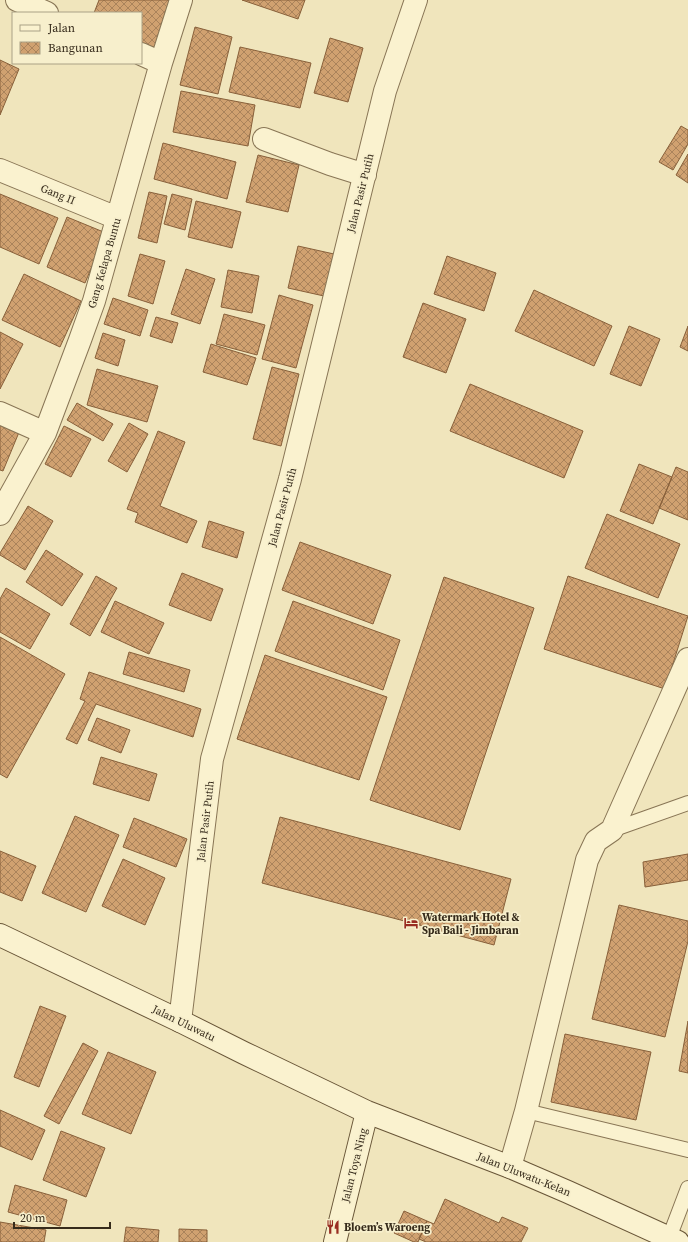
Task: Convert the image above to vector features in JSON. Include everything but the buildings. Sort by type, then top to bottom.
[{"type":"street","points":[[18,0],[45,12]]},
{"type":"street","name":"Gang Kelapa Buntu","points":[[0,514],[45,433],[89,314],[161,63],[181,0]]},
{"type":"street","name":"Jalan Pasir Putih","points":[[180,1021],[212,759],[290,479],[385,91],[416,0]]},
{"type":"street","points":[[142,54],[161,63]]},
{"type":"street","points":[[264,140],[365,175]]},
{"type":"street","name":"Gang II","points":[[0,170],[117,218]]},
{"type":"street","points":[[0,413],[45,433]]},
{"type":"street","points":[[510,1167],[526,1111],[587,860],[596,841],[612,830],[688,660]]},
{"type":"street","name":"Jalan Uluwatu","points":[[0,935],[367,1112]]},
{"type":"street","name":"Jalan Uluwatu-Kelan","points":[[367,1112],[510,1167],[576,1195],[674,1240]]},
{"type":"street","name":"Jalan Toya Ning","points":[[335,1242],[367,1112]]},
{"type":"lane","points":[[612,830],[687,801]]},
{"type":"lane","points":[[526,1111],[688,1150]]},
{"type":"lane","points":[[674,1240],[688,1188]]},
{"type":"place","name":"Watermark Hotel & Spa Bali - Jimbaran","points":[[411,923]]},
{"type":"place","name":"Bloem’s Waroeng","points":[[333,1227]]}]
